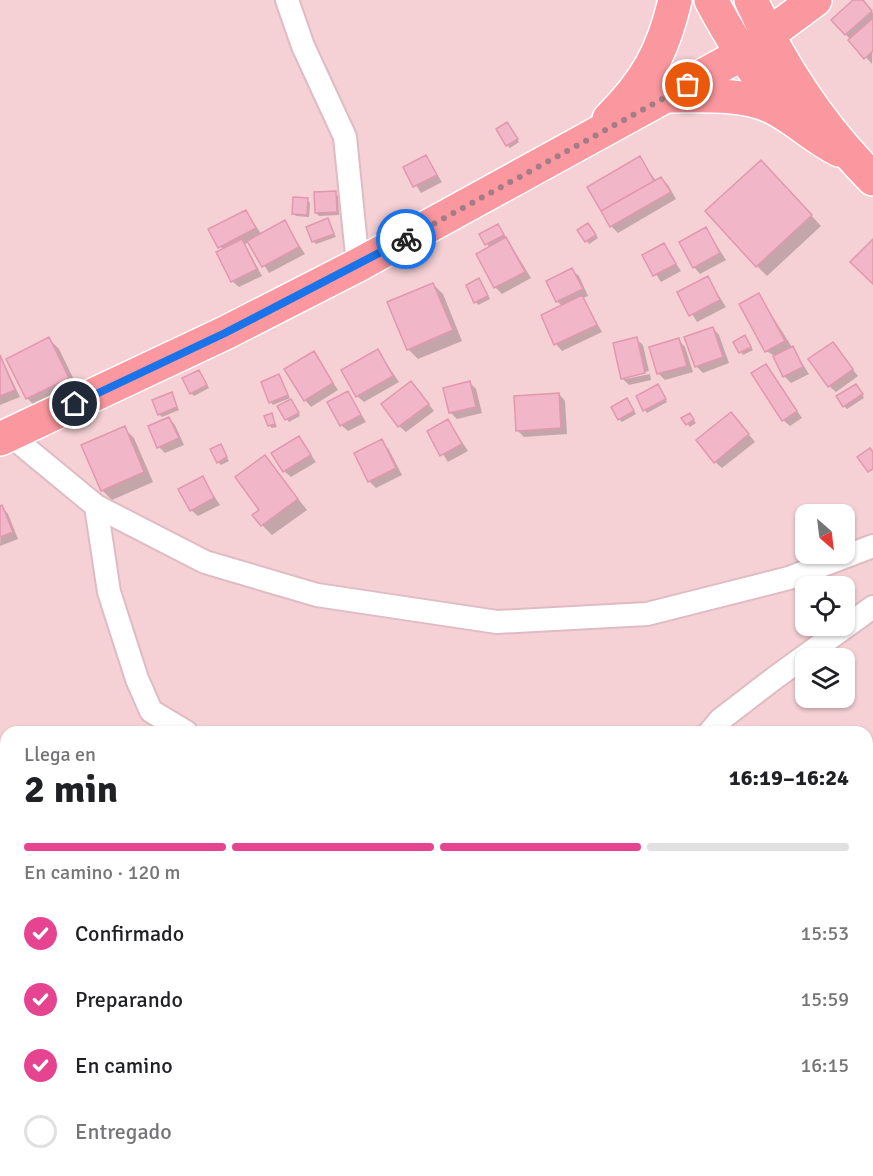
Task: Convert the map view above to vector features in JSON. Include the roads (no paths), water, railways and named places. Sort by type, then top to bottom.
[{"type":"main road","points":[[586,141],[637,90],[667,36],[675,0]]},
{"type":"main road","points":[[711,0],[755,46],[793,80],[849,155],[873,179]]},
{"type":"main road","points":[[751,0],[755,46],[768,91],[816,139]]},
{"type":"main road","points":[[5,437],[225,333],[358,265],[670,96],[755,46],[811,3]]},
{"type":"main road","points":[[793,80],[788,46],[790,30],[811,3]]},
{"type":"main road","points":[[670,96],[742,99],[771,107],[816,139],[849,155]]},
{"type":"street","points":[[287,0],[303,46],[345,137],[358,265]]},
{"type":"street","points":[[5,437],[96,506],[205,562],[317,595],[496,622],[647,614],[789,578],[873,546]]},
{"type":"street","points":[[96,506],[109,592],[137,679],[151,711],[176,726]]},
{"type":"street","points":[[715,726],[776,677],[873,607]]}]
